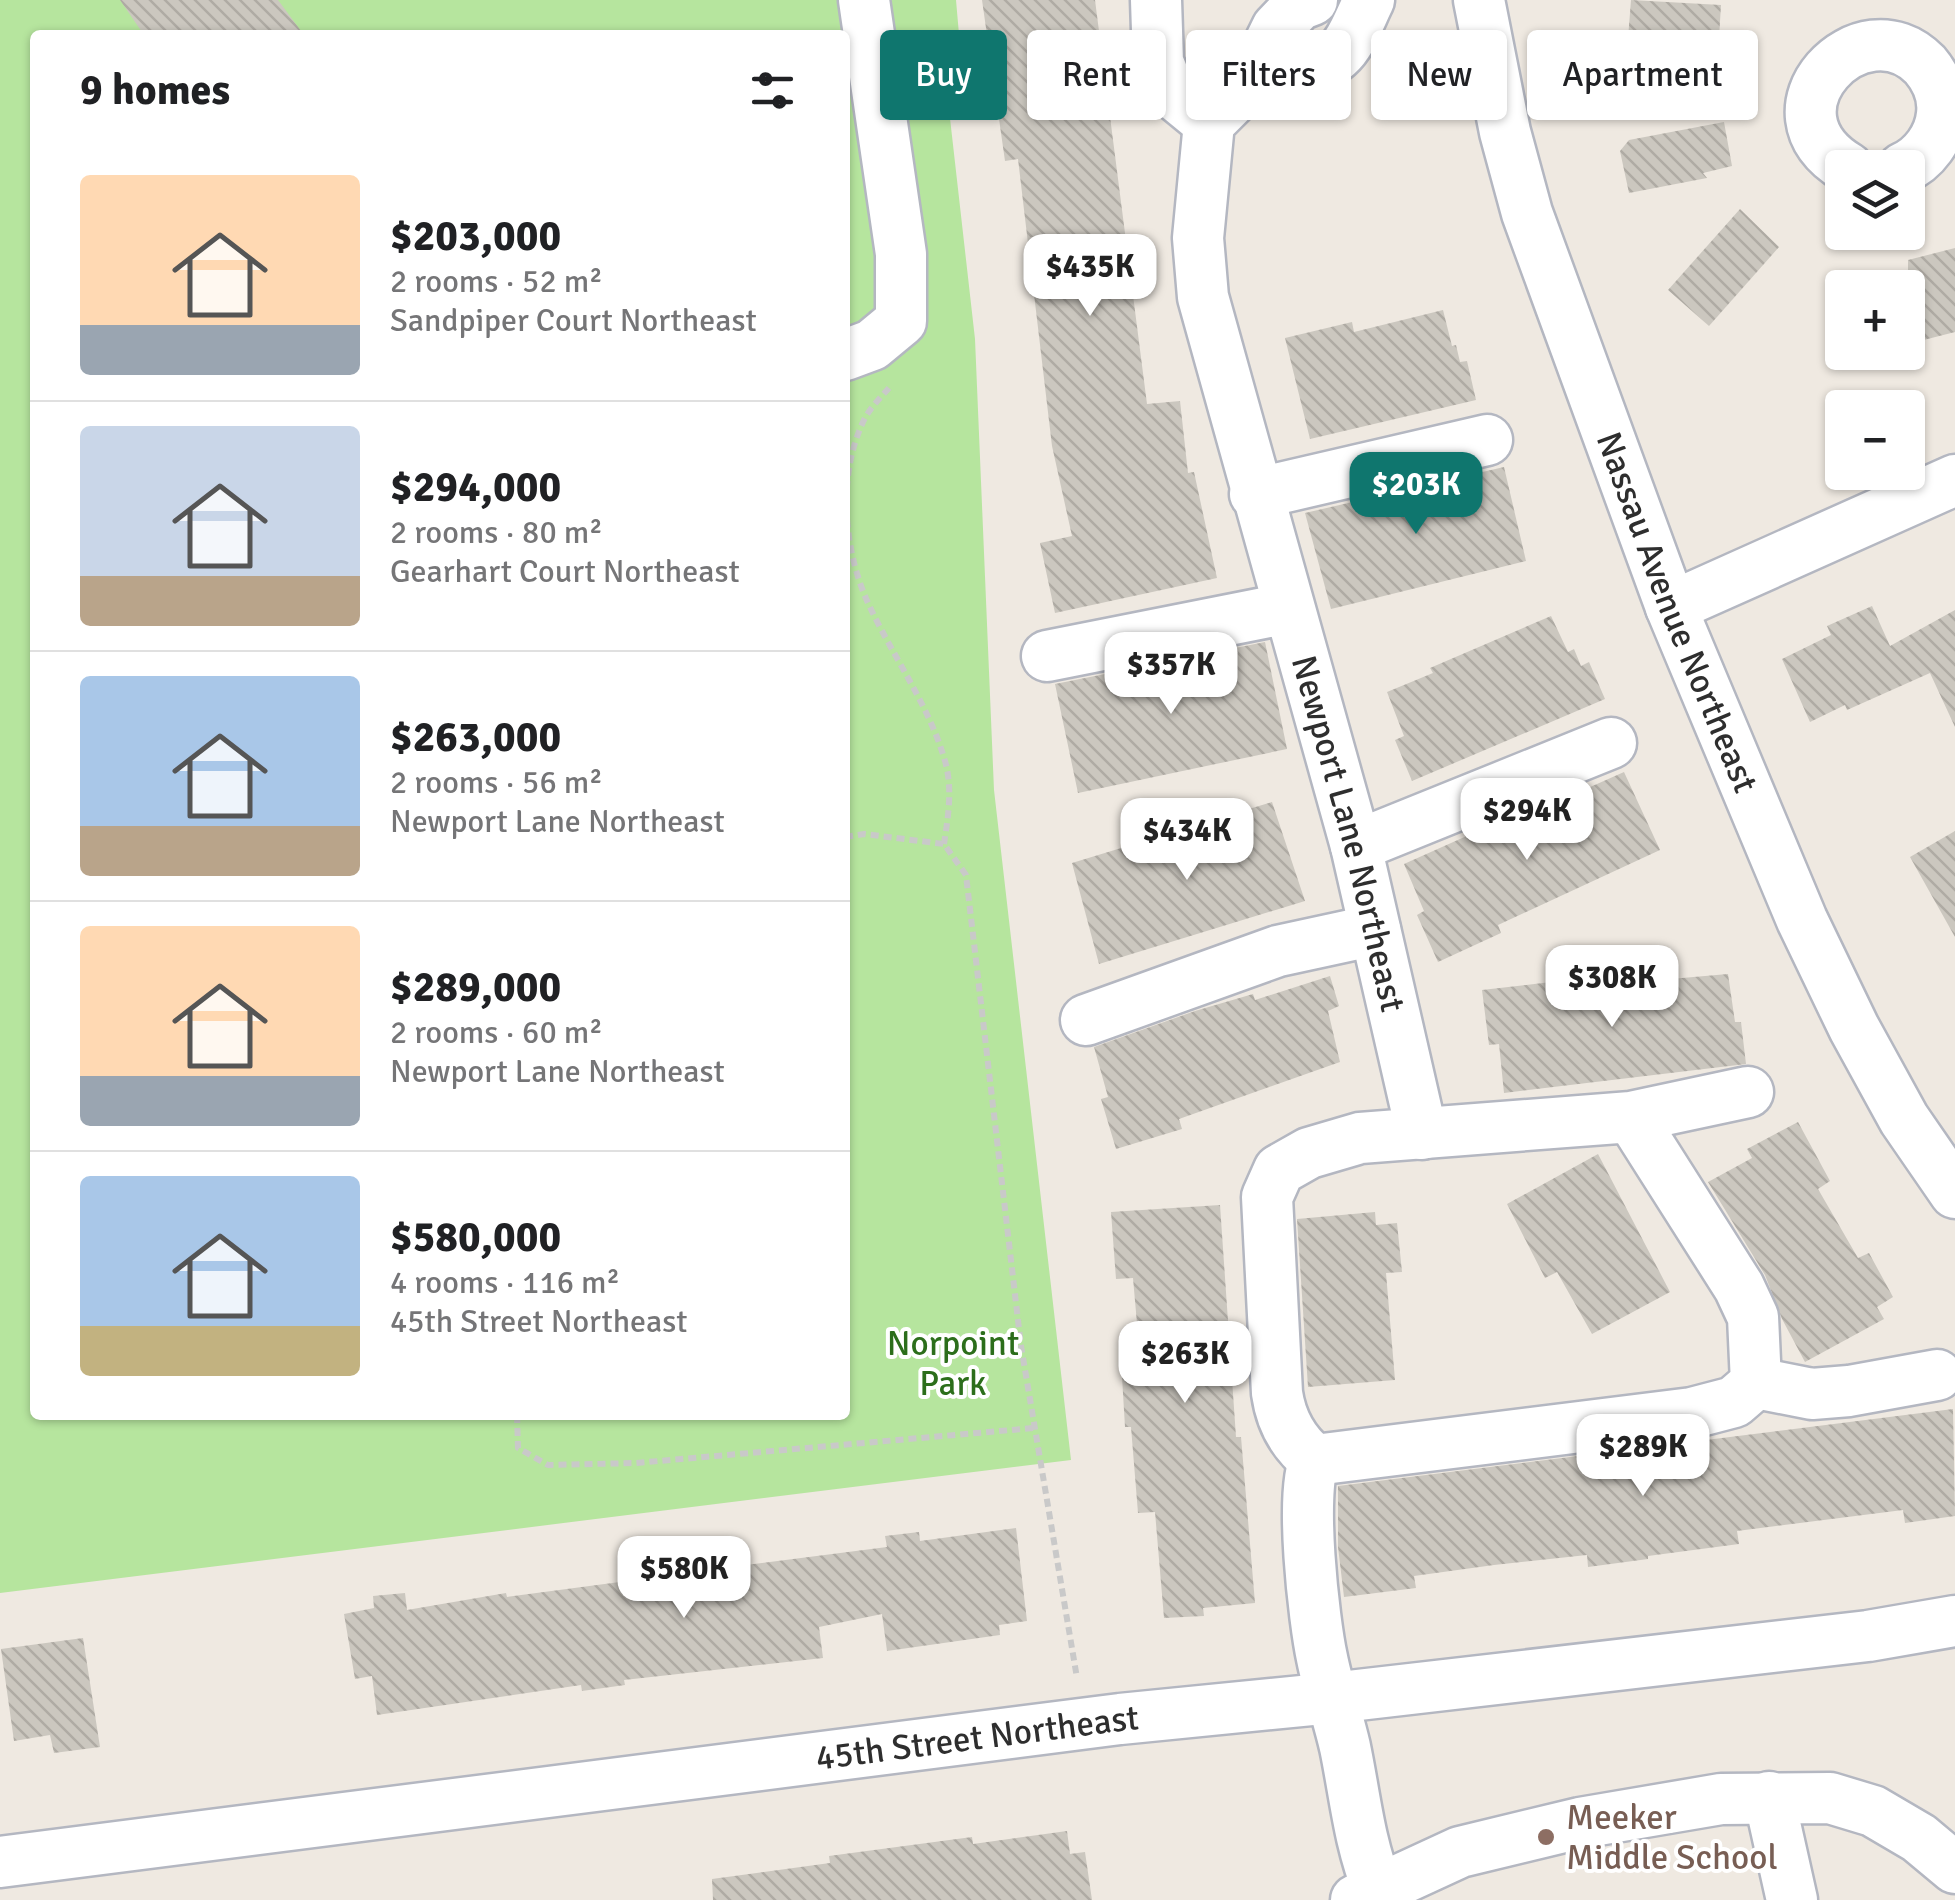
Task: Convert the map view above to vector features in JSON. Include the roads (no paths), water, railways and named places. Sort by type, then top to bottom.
[{"type":"street","points":[[850,352],[872,345],[901,321],[901,254],[864,0]]},
{"type":"street","points":[[1156,0],[1158,62],[1170,91],[1209,124],[1213,120]]},
{"type":"street","points":[[1277,30],[1299,5],[1312,0]]},
{"type":"street","points":[[1351,37],[1369,0]]},
{"type":"street","name":"Nassau Avenue Northeast","points":[[1479,0],[1505,132],[1527,214],[1671,607],[1802,920],[1854,1028],[1904,1118],[1955,1193]]},
{"type":"street","points":[[1826,150],[1812,124],[1813,93],[1826,66],[1842,52],[1882,43],[1944,68],[1938,133],[1925,152]]},
{"type":"street","name":"Newport Lane Northeast","points":[[1209,124],[1198,238],[1203,297],[1356,846],[1422,1134]]},
{"type":"street","points":[[1255,494],[1487,440]]},
{"type":"street","points":[[1671,607],[1955,480]]},
{"type":"street","points":[[1047,656],[1289,608]]},
{"type":"street","points":[[1356,846],[1611,743]]},
{"type":"street","points":[[1086,1020],[1278,951],[1375,930]]},
{"type":"street","points":[[1748,1092],[1631,1117],[1360,1138],[1308,1154],[1279,1170],[1267,1198],[1280,1415],[1300,1448],[1315,1460],[1692,1412],[1734,1402],[1756,1383]]},
{"type":"street","points":[[1631,1117],[1746,1302],[1752,1316],[1756,1383]]},
{"type":"street","points":[[1756,1383],[1812,1394],[1937,1375]]},
{"type":"street","points":[[1315,1460],[1310,1468],[1306,1502],[1321,1655],[1365,1857],[1367,1894],[1460,1852],[1580,1822],[1721,1799],[1768,1796],[1830,1798],[1873,1812],[1919,1838],[1955,1868]]},
{"type":"street","name":"45th Street Northeast","points":[[0,1862],[1084,1724],[1868,1636],[1955,1622]]},
{"type":"street","points":[[1768,1796],[1792,1900]]},
{"type":"place","name":"Meeker Middle School","points":[[1546,1837]]},
{"type":"park label","name":"Norpoint Park","points":[[953,1363]]}]
